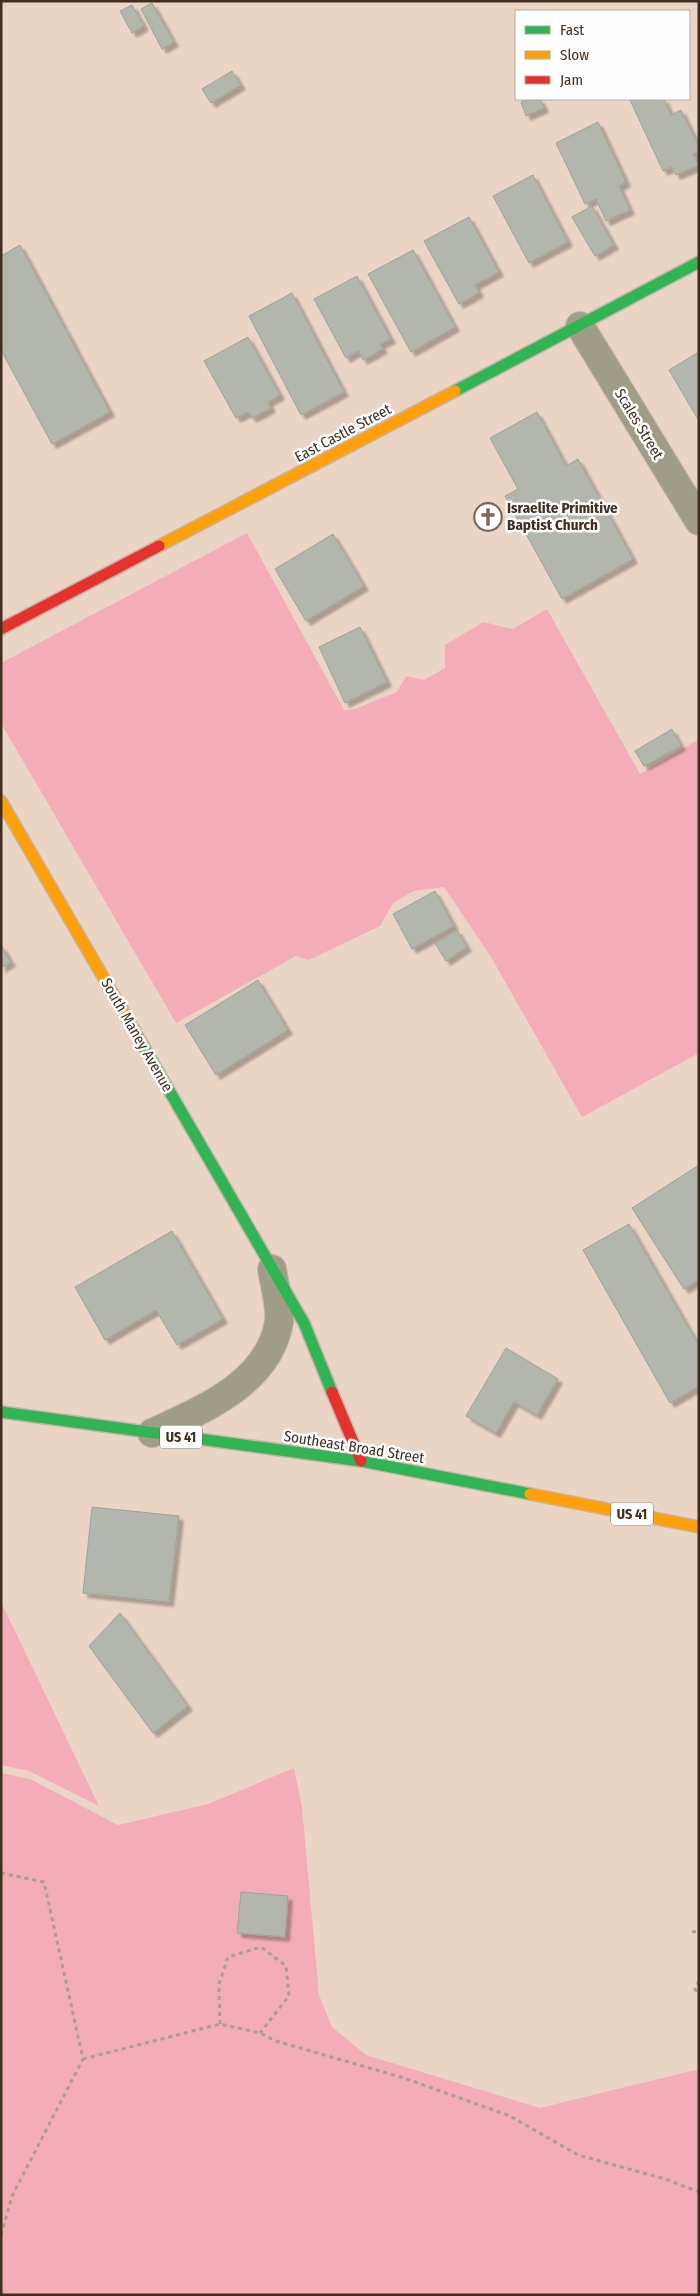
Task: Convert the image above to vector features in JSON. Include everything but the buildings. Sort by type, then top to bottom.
[{"type":"street","name":"East Castle Street","points":[[1,629],[699,262]]},
{"type":"street","name":"Scales Street","points":[[580,326],[699,521]]},
{"type":"street","name":"South Maney Avenue","points":[[1,801],[304,1323],[360,1461]]},
{"type":"street","name":"South Maney Avenue","points":[[152,1433],[186,1418],[222,1397],[253,1374],[270,1352],[279,1321],[272,1269]]},
{"type":"street","name":"Southeast Broad Street","points":[[1,1412],[360,1461],[699,1527]]},
{"type":"path","points":[[1,1874],[44,1882],[84,2059],[12,2196],[1,2235]]},
{"type":"path","points":[[692,1932],[699,1931]]},
{"type":"path","points":[[220,2024],[219,1984],[228,1958],[261,1947],[286,1966],[289,1996],[260,2033]]},
{"type":"path","points":[[699,1981],[695,1989],[699,1994]]},
{"type":"path","points":[[84,2059],[220,2024],[260,2033],[276,2041],[404,2078],[510,2116],[578,2155],[665,2179],[699,2192]]},
{"type":"shaded area","points":[[247,533],[344,710],[355,709],[397,692],[406,676],[424,680],[445,668],[445,645],[483,622],[513,629],[547,609],[640,774],[699,739],[699,1053],[582,1117],[491,957],[444,887],[414,891],[393,903],[380,926],[309,960],[296,956],[176,1023],[1,723],[1,663]]},
{"type":"shaded area","points":[[1,1602],[99,1806],[29,1771],[1,1765]]},
{"type":"shaded area","points":[[294,1768],[302,1807],[319,1995],[332,2027],[366,2055],[540,2108],[699,2069],[699,2295],[1,2295],[1,1773],[30,1779],[118,1825],[208,1804]]},
{"type":"traffic: fast","points":[[455,391],[699,262]]},
{"type":"traffic: fast","points":[[131,1025],[304,1323],[332,1392]]},
{"type":"traffic: fast","points":[[1,1412],[361,1461],[530,1494]]},
{"type":"traffic: slow","points":[[159,546],[455,391]]},
{"type":"traffic: slow","points":[[1,801],[131,1025]]},
{"type":"traffic: slow","points":[[530,1494],[699,1527]]},
{"type":"traffic: jam","points":[[1,629],[159,546]]},
{"type":"traffic: jam","points":[[332,1392],[361,1461]]},
{"type":"place","name":"Israelite Primitive Baptist Church","points":[[488,517]]}]
